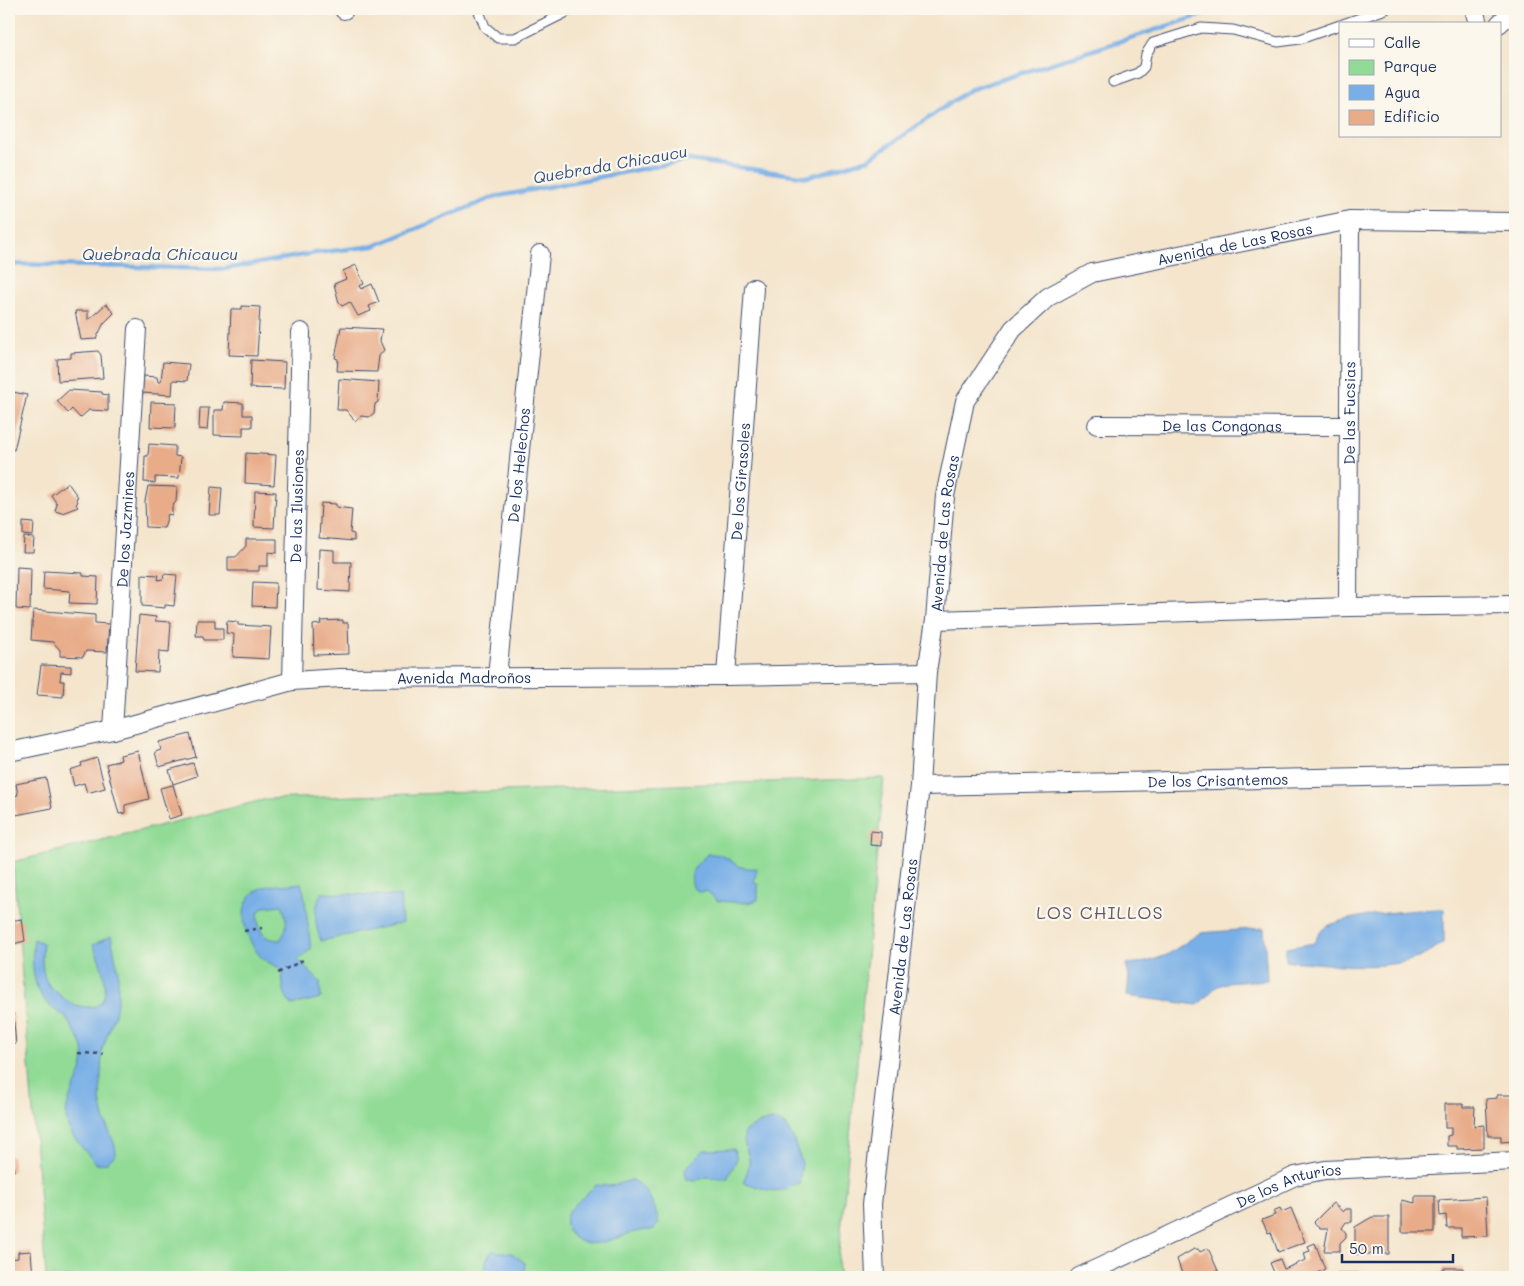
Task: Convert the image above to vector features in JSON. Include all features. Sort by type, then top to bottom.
[{"type":"street","points":[[1474,9],[1477,22]]},
{"type":"street","points":[[1501,22],[1514,9]]},
{"type":"street","name":"Avenida de Las Rosas","points":[[875,1277],[872,1204],[920,786],[927,672],[935,620],[945,496],[965,401],[1013,329],[1048,297],[1092,273],[1350,220],[1515,222]]},
{"type":"street","name":"De las Fucsias","points":[[1348,607],[1350,220]]},
{"type":"street","name":"De los Helechos","points":[[496,676],[540,254]]},
{"type":"street","name":"De los Girasoles","points":[[726,676],[754,288]]},
{"type":"street","name":"De los Jazmines","points":[[113,730],[137,329]]},
{"type":"street","name":"De las Ilusiones","points":[[292,681],[302,332]]},
{"type":"street","name":"De las Congonas","points":[[1097,425],[1348,426]]},
{"type":"street","points":[[935,620],[1348,607],[1515,605]]},
{"type":"street","name":"Avenida Madroños","points":[[9,752],[113,730],[292,681],[496,676],[726,676],[927,672]]},
{"type":"street","name":"De los Crisantemos","points":[[920,786],[1515,774]]},
{"type":"street","name":"De los Anturios","points":[[1079,1277],[1278,1184],[1309,1172],[1515,1162]]},
{"type":"lane","points":[[478,9],[485,27],[498,38],[515,38],[574,9]]},
{"type":"lane","points":[[1348,22],[1386,9]]},
{"type":"lane","points":[[1113,82],[1138,73],[1144,67],[1146,54],[1153,43],[1201,28],[1233,30],[1278,42],[1300,39],[1339,25]]},
{"type":"path","points":[[244,930],[262,928]]},
{"type":"path","points":[[278,973],[303,960]]},
{"type":"path","points":[[78,1053],[103,1054]]},
{"type":"green space","points":[[884,778],[838,1263],[840,1277],[46,1277],[13,862],[267,799]]},
{"type":"water","points":[[708,854],[723,856],[742,867],[757,868],[754,882],[758,884],[758,900],[748,903],[717,901],[707,891],[699,892],[693,887],[692,872]]},
{"type":"water","points":[[301,883],[304,893],[311,949],[298,960],[320,982],[321,998],[292,1005],[283,989],[283,970],[264,960],[256,951],[247,933],[244,913],[250,896],[258,890],[268,886]],"holes":[[[282,905],[286,919],[285,931],[280,940],[269,938],[260,929],[258,913],[263,907]]]},
{"type":"water","points":[[321,893],[400,896],[402,923],[321,941],[316,917]]},
{"type":"water","points":[[1444,909],[1444,942],[1418,958],[1386,965],[1369,966],[1286,961],[1286,948],[1314,943],[1322,930],[1344,920],[1380,914]]},
{"type":"water","points":[[1264,928],[1267,980],[1226,983],[1216,987],[1198,1005],[1127,996],[1129,976],[1126,964],[1147,962],[1167,955],[1200,933]]},
{"type":"water","points":[[111,936],[118,971],[118,997],[115,1014],[102,1050],[100,1100],[105,1122],[115,1145],[116,1154],[107,1163],[96,1164],[76,1139],[67,1123],[68,1103],[83,1065],[82,1045],[64,1015],[46,1002],[40,993],[34,973],[33,950],[34,939],[43,943],[43,969],[46,981],[51,988],[69,1002],[88,1007],[97,1005],[103,1000],[105,992],[103,971],[93,945]]},
{"type":"water","points":[[773,1120],[785,1125],[793,1138],[802,1163],[799,1183],[777,1191],[743,1182],[749,1162],[744,1142],[745,1131],[760,1123]]},
{"type":"water","points":[[734,1149],[737,1159],[727,1179],[707,1177],[697,1180],[686,1179],[685,1169],[704,1150]]},
{"type":"water","points":[[632,1180],[642,1187],[653,1204],[659,1223],[655,1228],[631,1233],[612,1240],[593,1243],[584,1243],[576,1239],[568,1231],[566,1217],[568,1213],[596,1185],[610,1186]]},
{"type":"water","points":[[492,1251],[512,1253],[525,1263],[524,1277],[485,1277],[486,1260]]},
{"type":"building","points":[[356,265],[364,284],[359,286],[361,289],[372,284],[379,302],[369,306],[371,311],[358,316],[350,302],[342,306],[339,303],[334,284],[346,279],[343,271]]},
{"type":"building","points":[[106,304],[114,313],[104,323],[96,339],[81,340],[75,311],[88,311],[88,320]]},
{"type":"building","points":[[242,306],[260,307],[257,356],[229,355],[231,309],[242,309]]},
{"type":"building","points":[[341,327],[382,329],[380,341],[384,350],[379,356],[377,372],[337,371],[338,359],[335,358]]},
{"type":"building","points":[[98,351],[101,355],[103,378],[58,381],[57,359],[71,358],[71,353]]},
{"type":"building","points":[[251,360],[285,362],[284,389],[250,388]]},
{"type":"building","points":[[163,362],[189,364],[187,381],[173,380],[172,395],[142,393],[144,376],[157,377],[158,382],[161,382]]},
{"type":"building","points":[[339,379],[379,382],[378,402],[375,404],[374,413],[369,417],[361,416],[355,421],[346,410],[337,410]]},
{"type":"building","points":[[69,390],[102,392],[102,394],[108,395],[108,411],[89,410],[80,418],[72,409],[68,413],[57,401]]},
{"type":"building","points":[[9,391],[27,395],[14,450],[9,449]]},
{"type":"building","points":[[151,402],[176,403],[175,428],[150,427]]},
{"type":"building","points":[[224,402],[243,403],[243,415],[252,415],[252,427],[243,427],[243,436],[214,435],[214,410],[223,410]]},
{"type":"building","points":[[200,408],[209,408],[207,430],[199,429]]},
{"type":"building","points":[[149,444],[175,446],[175,456],[181,457],[179,478],[155,477],[155,483],[144,482],[145,456],[148,456]]},
{"type":"building","points":[[246,453],[276,455],[274,485],[245,483]]},
{"type":"building","points":[[68,483],[78,497],[76,498],[78,502],[76,504],[78,507],[62,513],[55,511],[57,504],[51,495]]},
{"type":"building","points":[[148,486],[177,487],[176,502],[172,506],[172,515],[168,514],[164,528],[146,527],[145,501]]},
{"type":"building","points":[[211,487],[222,488],[220,515],[209,515]]},
{"type":"building","points":[[255,491],[276,492],[274,528],[254,527]]},
{"type":"building","points":[[321,503],[336,504],[336,507],[352,509],[350,533],[354,534],[354,541],[319,538]]},
{"type":"building","points":[[23,522],[34,523],[33,536],[23,535]]},
{"type":"building","points":[[24,537],[34,538],[33,552],[23,552]]},
{"type":"building","points":[[246,539],[277,539],[277,553],[268,552],[268,566],[259,566],[259,571],[228,571],[228,557],[236,557],[246,546]]},
{"type":"building","points":[[319,549],[334,550],[334,562],[351,562],[350,592],[318,590]]},
{"type":"building","points":[[17,567],[31,568],[30,610],[16,609]]},
{"type":"building","points":[[44,571],[83,573],[83,576],[98,577],[97,604],[69,603],[70,591],[43,589]]},
{"type":"building","points":[[142,574],[159,575],[158,580],[163,579],[164,574],[177,575],[174,606],[165,605],[165,608],[142,606]]},
{"type":"building","points":[[253,582],[276,583],[275,607],[252,606]]},
{"type":"building","points":[[33,610],[95,615],[95,623],[109,624],[107,652],[86,651],[83,657],[60,656],[60,650],[53,642],[31,640]]},
{"type":"building","points":[[139,615],[156,617],[155,621],[171,622],[169,652],[159,651],[158,672],[135,671]]},
{"type":"building","points":[[197,620],[215,620],[215,628],[223,628],[223,640],[204,640],[203,636],[196,636]]},
{"type":"building","points":[[343,620],[343,623],[348,623],[349,654],[314,655],[313,625],[321,624],[320,621]]},
{"type":"building","points":[[227,621],[238,622],[238,625],[271,627],[269,659],[233,657],[234,634],[226,633]]},
{"type":"building","points":[[41,665],[71,666],[71,673],[61,672],[60,681],[64,681],[63,697],[37,695]]},
{"type":"building","points":[[190,734],[196,757],[159,767],[155,752],[161,750],[159,742]]},
{"type":"building","points":[[138,751],[149,799],[125,805],[125,813],[119,814],[106,764],[121,760],[120,755]]},
{"type":"building","points":[[97,758],[105,788],[87,793],[84,783],[74,786],[70,770],[82,766],[81,763]]},
{"type":"building","points":[[193,763],[197,776],[173,784],[169,770]]},
{"type":"building","points":[[46,778],[52,808],[16,815],[12,796],[18,795],[16,784]]},
{"type":"building","points":[[173,785],[182,815],[169,819],[160,788]]},
{"type":"building","points":[[871,831],[881,832],[881,846],[870,845]]},
{"type":"building","points":[[22,919],[25,941],[9,945],[9,921]]},
{"type":"building","points":[[9,1013],[13,1013],[16,1044],[9,1045]]},
{"type":"building","points":[[1497,1095],[1515,1095],[1515,1141],[1501,1142],[1501,1136],[1488,1136],[1486,1099],[1497,1098]]},
{"type":"building","points":[[1445,1104],[1463,1104],[1463,1107],[1475,1107],[1474,1126],[1484,1125],[1484,1148],[1457,1149],[1457,1146],[1447,1146],[1447,1136],[1451,1135],[1451,1128],[1445,1128]]},
{"type":"building","points":[[9,1156],[12,1156],[14,1171],[9,1172]]},
{"type":"building","points":[[1415,1196],[1435,1196],[1435,1232],[1402,1232],[1402,1200],[1415,1203]]},
{"type":"building","points":[[1486,1197],[1488,1236],[1461,1237],[1461,1228],[1447,1228],[1446,1215],[1440,1216],[1439,1200]]},
{"type":"building","points":[[1333,1203],[1343,1212],[1346,1209],[1352,1209],[1352,1222],[1346,1222],[1342,1228],[1346,1233],[1346,1237],[1340,1243],[1340,1251],[1324,1251],[1328,1229],[1320,1229],[1314,1222]]},
{"type":"building","points":[[1280,1208],[1282,1212],[1291,1208],[1305,1242],[1278,1252],[1271,1232],[1268,1233],[1262,1220],[1275,1215],[1273,1211]]},
{"type":"building","points":[[1372,1217],[1389,1217],[1389,1254],[1355,1254],[1355,1227]]},
{"type":"building","points":[[1315,1243],[1325,1269],[1317,1273],[1319,1277],[1276,1277],[1270,1263],[1280,1259],[1284,1269],[1306,1260],[1304,1253],[1310,1251],[1308,1246]]},
{"type":"building","points":[[1208,1248],[1219,1273],[1210,1277],[1183,1277],[1177,1259],[1194,1249],[1198,1249],[1200,1252]]},
{"type":"building","points":[[31,1251],[33,1277],[9,1277],[9,1259],[18,1258],[18,1252]]},
{"type":"building","points":[[1443,1268],[1463,1268],[1463,1277],[1429,1277],[1429,1273],[1443,1272]]},
{"type":"building","points":[[1336,1273],[1359,1273],[1359,1277],[1336,1277]]},
{"type":"waterway","name":"Quebrada Chicaucu","points":[[9,264],[224,269],[315,253],[374,246],[494,197],[689,160],[808,177],[869,159],[969,90],[1220,9]]},
{"type":"waterway","name":"Quebrada Chicaucu","points":[[1246,9],[1304,9]]},
{"type":"district","name":"LOS CHILLOS","points":[[1100,912]]}]
